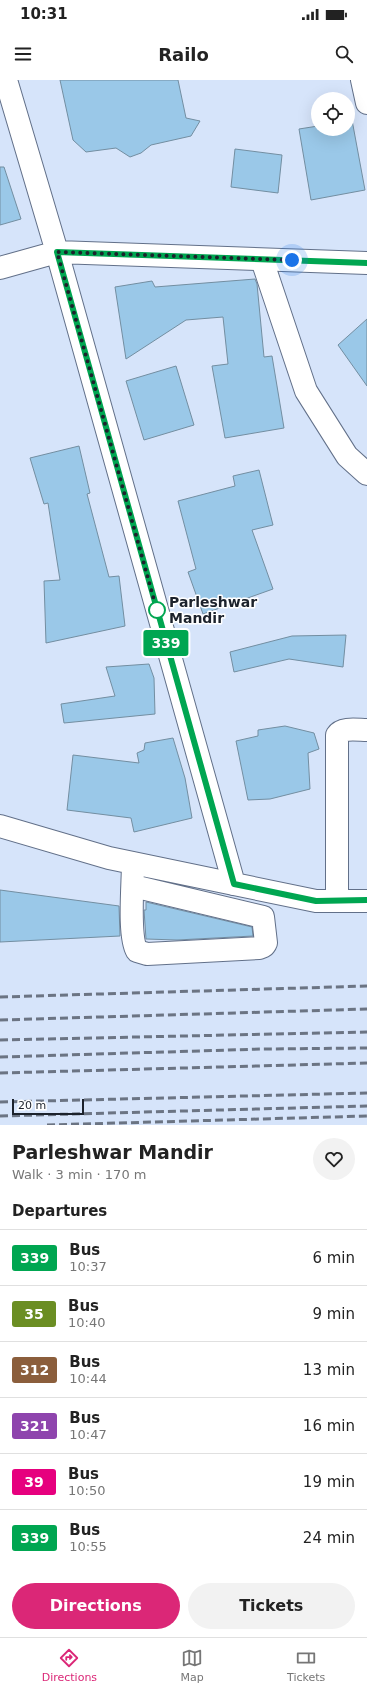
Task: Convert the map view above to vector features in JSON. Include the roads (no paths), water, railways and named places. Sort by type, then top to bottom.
[{"type":"street","points":[[6,80],[57,252],[234,884]]},
{"type":"street","points":[[362,80],[367,103]]},
{"type":"street","points":[[0,268],[57,252],[367,263]]},
{"type":"street","points":[[262,260],[306,391],[347,456],[367,474]]},
{"type":"street","points":[[337,901],[337,735],[339,732],[344,730],[367,730]]},
{"type":"street","points":[[0,826],[109,858],[260,890],[316,901],[367,900]]},
{"type":"street","points":[[133,863],[134,945],[137,952],[143,954],[264,946],[266,943],[266,936],[260,890]]},
{"type":"street","points":[[133,886],[263,917]]},
{"type":"railway","points":[[0,997],[367,986]]},
{"type":"railway","points":[[0,1020],[367,1009]]},
{"type":"railway","points":[[0,1040],[367,1032]]},
{"type":"railway","points":[[0,1057],[263,1049],[367,1048]]},
{"type":"railway","points":[[0,1073],[367,1063]]},
{"type":"railway","points":[[0,1102],[367,1093]]},
{"type":"railway","points":[[0,1116],[367,1106]]},
{"type":"railway","points":[[47,1125],[367,1116]]},
{"type":"place","name":"Parleshwar Mandir","points":[[157,610]]}]
